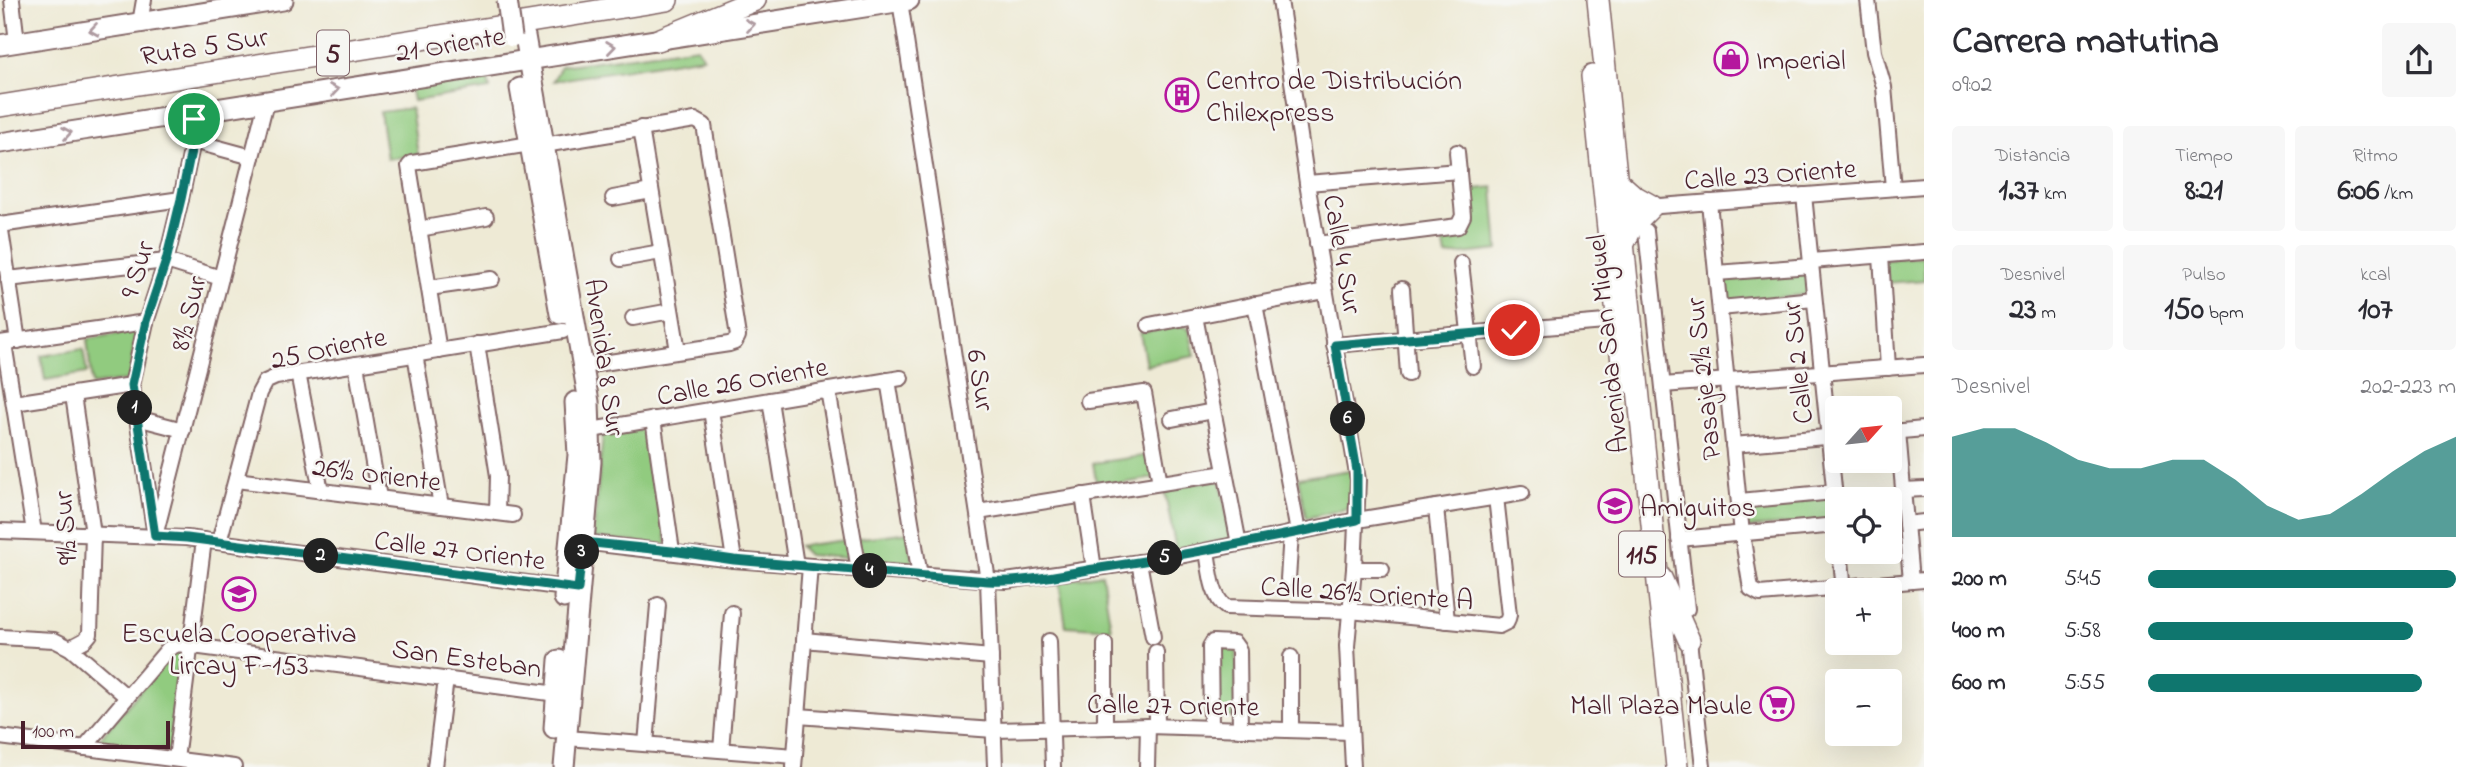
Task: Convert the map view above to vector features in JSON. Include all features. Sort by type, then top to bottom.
[{"type":"highway","name":"Ruta 5 Sur","points":[[0,92],[582,0]]},
{"type":"highway","name":"Ruta 5 Sur","points":[[0,106],[667,0]]},
{"type":"highway","points":[[658,40],[755,0]]},
{"type":"highway","name":"Avenida San Miguel","points":[[1586,0],[1656,569],[1677,767]]},
{"type":"highway","name":"Avenida San Miguel","points":[[1598,0],[1610,185]]},
{"type":"highway","points":[[1610,185],[1652,206],[1616,238]]},
{"type":"highway","points":[[1610,185],[1620,208],[1616,238]]},
{"type":"highway","name":"Avenida San Miguel","points":[[1616,238],[1617,321],[1664,767]]},
{"type":"highway","points":[[1656,569],[1689,640]]},
{"type":"main road","points":[[8,44],[283,0]]},
{"type":"main road","name":"Avenida 8 Sur","points":[[507,0],[519,36]]},
{"type":"main road","name":"Avenida 8 Sur","points":[[520,0],[519,36],[522,60],[583,366],[591,430],[591,462],[583,542],[572,589],[556,694],[551,767]]},
{"type":"main road","name":"21 Oriente","points":[[0,144],[904,1]]},
{"type":"main road","points":[[482,66],[505,77],[528,95],[564,53]]},
{"type":"main road","name":"Avenida 8 Sur","points":[[537,145],[574,394],[578,444],[564,767]]},
{"type":"street","points":[[8,44],[12,0]]},
{"type":"street","points":[[140,23],[144,0]]},
{"type":"street","name":"Calle 4 Sur","points":[[1280,0],[1307,183],[1357,471],[1357,520],[1347,646],[1353,767]]},
{"type":"street","points":[[1868,0],[1874,52],[1884,87],[1893,188]]},
{"type":"street","name":"6 Sur","points":[[904,1],[988,581],[995,767]]},
{"type":"street","name":"8½ Sur","points":[[155,536],[266,102]]},
{"type":"street","name":"9 Sur","points":[[155,536],[132,385],[146,321],[166,261],[181,199],[193,141],[194,113]]},
{"type":"street","points":[[439,351],[410,164],[695,120],[704,125],[738,336],[735,342],[729,344],[583,366]]},
{"type":"street","points":[[641,128],[678,351]]},
{"type":"street","points":[[193,141],[252,157]]},
{"type":"street","points":[[1317,244],[1455,227],[1460,224],[1463,216],[1457,152]]},
{"type":"street","points":[[1307,183],[1459,171]]},
{"type":"street","name":"Calle 23 Oriente","points":[[1620,208],[1924,186]]},
{"type":"street","points":[[613,198],[651,191]]},
{"type":"street","name":"Calle 2 Sur","points":[[1804,195],[1826,396]]},
{"type":"street","points":[[34,532],[7,342],[8,279],[0,225],[181,199]]},
{"type":"street","name":"Pasaje 2½ Sur","points":[[1709,202],[1749,586],[1753,592],[1760,594],[1825,590]]},
{"type":"street","points":[[419,229],[486,217]]},
{"type":"street","name":"Avenida San Miguel","points":[[1646,231],[1687,610]]},
{"type":"street","points":[[621,259],[662,252]]},
{"type":"street","points":[[1716,273],[1924,252]]},
{"type":"street","points":[[1881,256],[1888,368]]},
{"type":"street","points":[[8,279],[166,261],[222,278]]},
{"type":"street","points":[[1461,263],[1473,366]]},
{"type":"street","points":[[429,288],[492,278]]},
{"type":"street","points":[[1402,289],[1408,374]]},
{"type":"street","points":[[1149,325],[1325,291]]},
{"type":"street","points":[[1720,308],[1814,299]]},
{"type":"street","points":[[1255,304],[1295,533],[1289,579]]},
{"type":"street","points":[[632,318],[671,311]]},
{"type":"street","points":[[1195,316],[1239,544]]},
{"type":"street","points":[[7,342],[146,321]]},
{"type":"street","points":[[1335,345],[1617,321]]},
{"type":"street","name":"25 Oriente","points":[[219,542],[261,389],[272,378],[563,331]]},
{"type":"street","points":[[477,344],[498,476],[497,513]]},
{"type":"street","points":[[415,354],[441,506]]},
{"type":"street","points":[[356,364],[379,498]]},
{"type":"street","points":[[1663,385],[1924,365]]},
{"type":"street","points":[[298,373],[321,491]]},
{"type":"street","name":"Calle 26 Oriente","points":[[591,430],[894,379],[920,576]]},
{"type":"street","points":[[14,403],[132,385]]},
{"type":"street","points":[[828,390],[859,570]]},
{"type":"street","points":[[1088,401],[1139,392],[1145,394],[1160,483]]},
{"type":"street","name":"9½ Sur","points":[[70,648],[85,639],[90,629],[93,534],[73,395]]},
{"type":"street","points":[[567,738],[721,750],[795,762],[804,640],[803,566],[770,400]]},
{"type":"street","points":[[711,410],[734,560]]},
{"type":"street","points":[[1172,419],[1213,411]]},
{"type":"street","points":[[137,418],[183,430]]},
{"type":"street","points":[[653,419],[672,551]]},
{"type":"street","points":[[1902,431],[1924,429]]},
{"type":"street","points":[[1734,445],[1825,438]]},
{"type":"street","points":[[978,512],[1225,473]]},
{"type":"street","points":[[1900,473],[1917,581]]},
{"type":"street","name":"26½ Oriente","points":[[236,480],[513,515]]},
{"type":"street","points":[[1903,490],[1924,489]]},
{"type":"street","points":[[583,542],[734,560],[1006,581],[1207,551],[1357,520],[1522,493]]},
{"type":"street","points":[[1740,500],[1825,493]]},
{"type":"street","points":[[1083,495],[1094,569]]},
{"type":"street","name":"Calle 26½ Oriente A","points":[[1207,551],[1216,593],[1220,603],[1226,607],[1350,611],[1496,626],[1504,624],[1509,618],[1509,611],[1496,497]]},
{"type":"street","points":[[1436,507],[1447,621]]},
{"type":"street","points":[[1906,523],[1924,522]]},
{"type":"street","points":[[1679,538],[1825,527]]},
{"type":"street","name":"Calle 27 Oriente","points":[[0,531],[204,540],[572,589]]},
{"type":"street","points":[[176,760],[204,540]]},
{"type":"street","points":[[1139,562],[1153,637]]},
{"type":"street","points":[[1354,569],[1382,569]]},
{"type":"street","points":[[646,744],[658,605]]},
{"type":"street","points":[[721,750],[732,613]]},
{"type":"street","points":[[0,637],[54,640],[70,648],[127,697]]},
{"type":"street","points":[[804,640],[991,657]]},
{"type":"street","points":[[1689,640],[1703,767]]},
{"type":"street","points":[[1049,641],[1053,767]]},
{"type":"street","name":"San Esteban","points":[[84,747],[168,649],[178,643],[556,694]]},
{"type":"street","points":[[1211,727],[1211,644],[1234,643],[1239,650],[1240,729]]},
{"type":"street","points":[[1105,644],[1105,727]]},
{"type":"street","points":[[1147,767],[1153,726],[1156,652]]},
{"type":"street","points":[[1291,657],[1291,730]]},
{"type":"street","points":[[435,767],[446,679]]},
{"type":"street","name":"Calle 27 Oriente","points":[[798,716],[994,730],[1153,726],[1351,732]]},
{"type":"street","points":[[0,737],[234,767]]},
{"type":"green space","points":[[697,47],[703,57],[553,81],[561,66]]},
{"type":"green space","points":[[487,75],[490,89],[413,101],[410,86]]},
{"type":"green space","points":[[411,108],[418,155],[387,159],[380,112]]},
{"type":"green space","points":[[1493,187],[1498,250],[1446,256],[1442,234],[1463,230],[1468,223],[1466,190]]},
{"type":"green space","points":[[1924,256],[1924,280],[1886,283],[1884,260]]},
{"type":"green space","points":[[1808,269],[1810,294],[1726,303],[1723,276]]},
{"type":"green space","points":[[1182,326],[1189,329],[1195,356],[1146,365],[1140,333]]},
{"type":"green space","points":[[135,331],[130,380],[92,385],[87,339]]},
{"type":"green space","points":[[83,349],[87,373],[45,380],[41,356]]},
{"type":"green space","points":[[651,428],[667,545],[593,538],[603,434]]},
{"type":"green space","points":[[1150,455],[1155,478],[1097,487],[1093,463]]},
{"type":"green space","points":[[1351,470],[1351,508],[1306,518],[1298,478]]},
{"type":"green space","points":[[1216,480],[1221,483],[1231,538],[1176,550],[1164,488]]},
{"type":"green space","points":[[1825,497],[1825,522],[1747,528],[1745,505]]},
{"type":"green space","points":[[909,532],[913,563],[808,555],[799,546]]},
{"type":"green space","points":[[1102,574],[1111,629],[1066,626],[1059,582]]},
{"type":"green space","points":[[1213,643],[1237,644],[1236,717],[1213,717]]},
{"type":"green space","points":[[174,651],[183,654],[171,751],[96,743]]},
{"type":"place","name":"Imperial","points":[[1731,59]]},
{"type":"place","name":"Centro de Distribución Chilexpress","points":[[1182,95]]},
{"type":"place","name":"Amiguitos","points":[[1615,506]]},
{"type":"place","name":"Escuela Cooperativa Lircay F-153","points":[[239,594]]},
{"type":"place","name":"Mall Plaza Maule","points":[[1777,704]]},
{"type":"route","points":[[194,119],[193,141],[181,199],[166,261],[146,321],[132,385],[155,536],[578,589],[583,542],[734,560],[988,581],[1083,571],[1175,557],[1357,520],[1357,471],[1335,345],[1514,330]]}]
